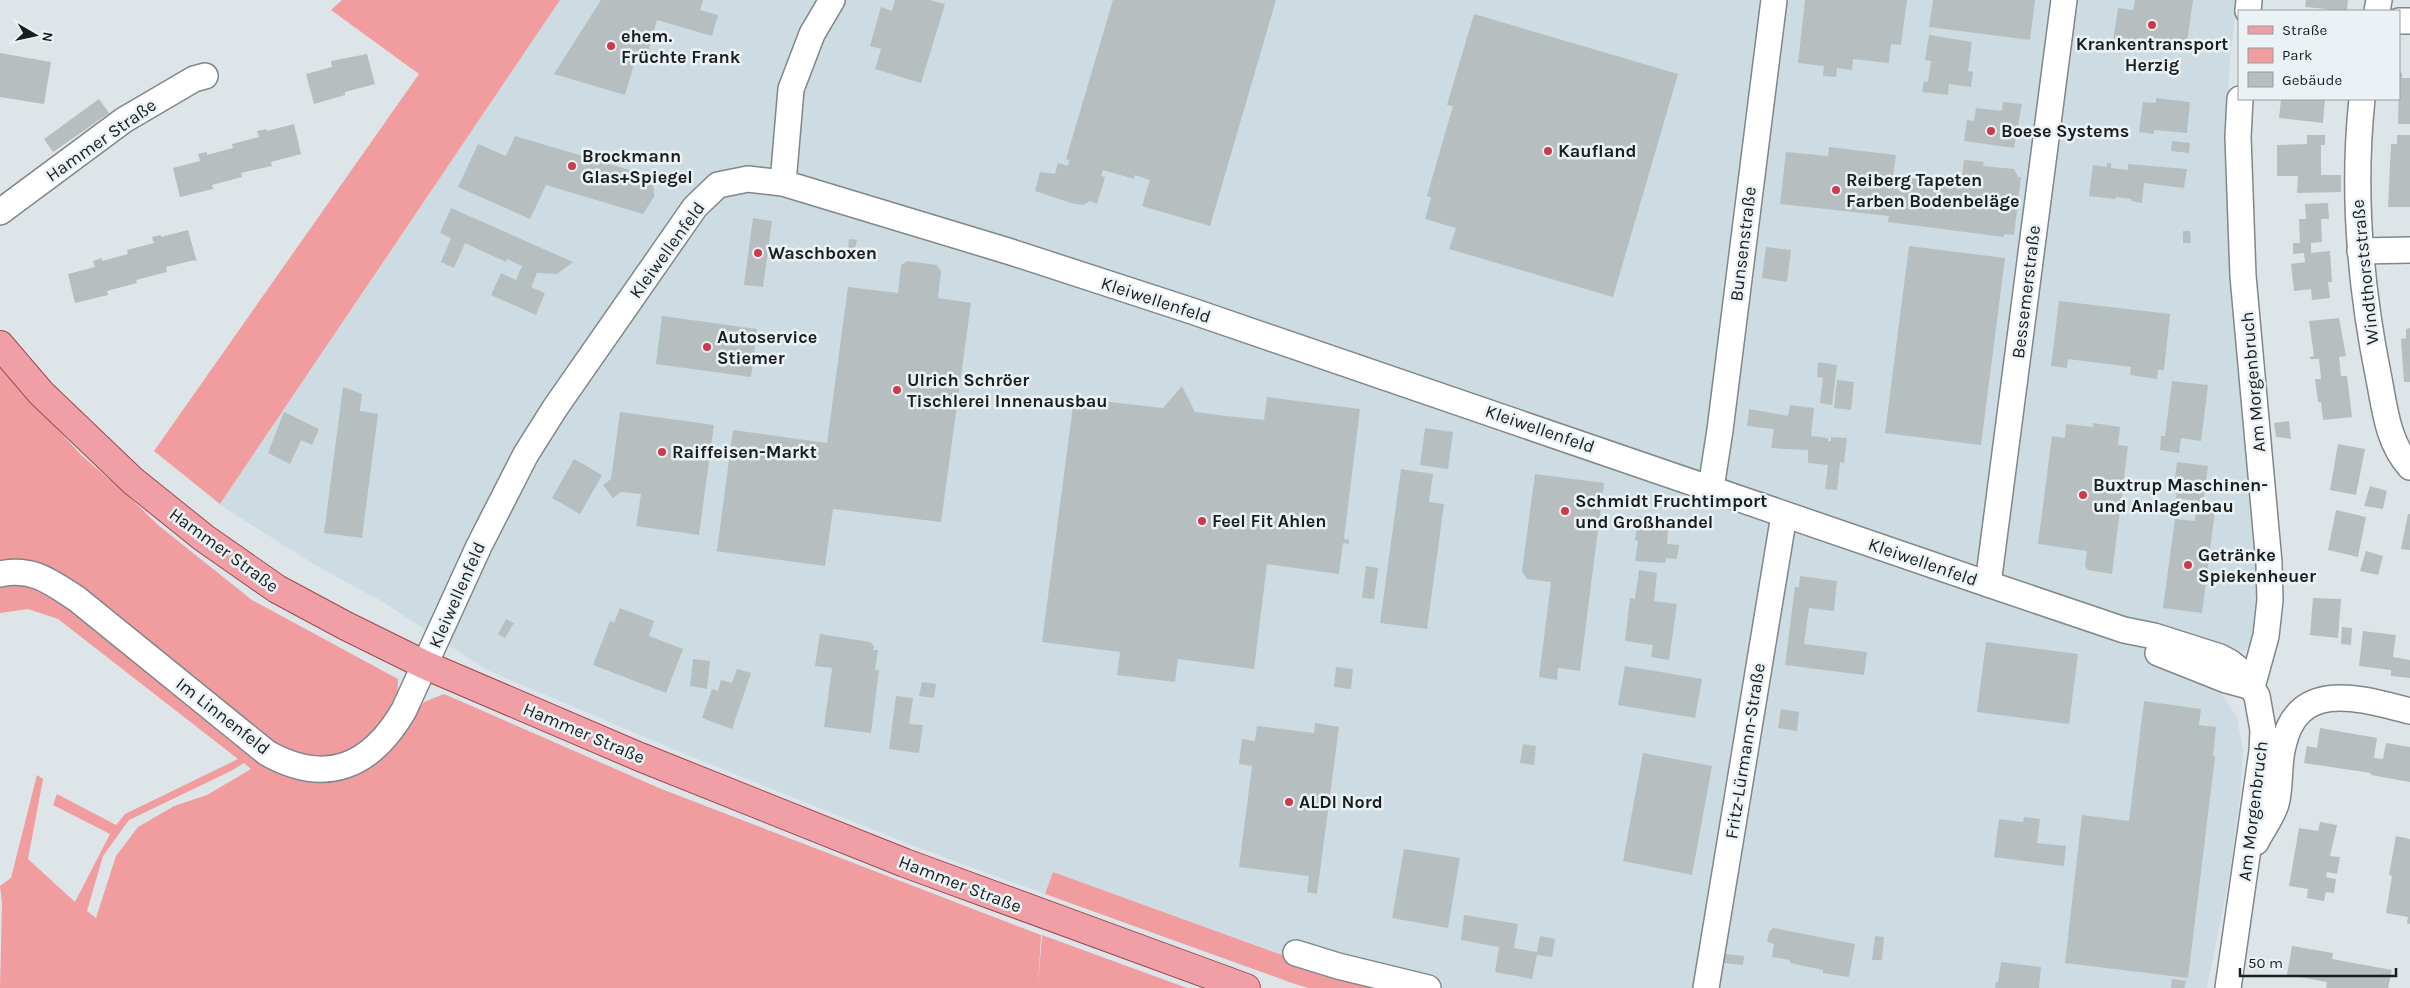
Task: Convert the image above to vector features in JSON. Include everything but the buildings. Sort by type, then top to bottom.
[{"type":"main road","name":"Hammer Straße","points":[[0,345],[41,393],[113,463],[204,538],[278,589],[425,666],[640,757],[905,863],[1246,988]]},
{"type":"street","points":[[783,183],[791,89],[812,34],[832,0]]},
{"type":"street","name":"Bunsenstraße","points":[[1711,488],[1774,0]]},
{"type":"street","name":"Bessemerstraße","points":[[1988,584],[2064,0]]},
{"type":"street","name":"Hammer Straße","points":[[0,212],[124,120],[194,79],[205,76]]},
{"type":"street","name":"Am Morgenbruch","points":[[2228,988],[2262,751],[2263,730],[2260,706],[2252,687],[2266,636],[2269,591],[2243,276],[2238,137],[2240,100]]},
{"type":"street","name":"Windthorststraße","points":[[2362,100],[2357,170],[2360,251],[2367,320],[2387,421],[2394,442],[2403,459],[2410,467]]},
{"type":"street","name":"Kleiwellenfeld","points":[[425,666],[478,546],[526,454],[555,408],[694,207],[718,185],[748,179],[783,183],[1011,252],[1192,311],[2124,630],[2154,636],[2220,657],[2231,663],[2243,674],[2252,687]]},
{"type":"street","points":[[2360,251],[2410,250]]},
{"type":"street","name":"Fritz-Lürmann-Straße","points":[[1706,988],[1784,514]]},
{"type":"street","name":"Im Linnenfeld","points":[[0,574],[12,571],[28,572],[48,580],[77,599],[267,753],[285,763],[301,768],[335,770],[364,759],[398,722],[425,666]]},
{"type":"street","points":[[2247,859],[2276,804],[2282,747],[2287,732],[2304,709],[2317,701],[2345,696],[2410,711]]},
{"type":"street","points":[[1296,953],[1338,966],[1428,988]]},
{"type":"shaded area","points":[[560,0],[2237,0],[2230,60],[2226,137],[2258,568],[2253,640],[2244,651],[2228,650],[2220,692],[2237,717],[2243,751],[2240,796],[2229,878],[2207,988],[1400,988],[1335,973],[1053,872],[1045,894],[919,848],[670,748],[487,670],[383,602],[315,565],[220,505]]},
{"type":"green space","points":[[342,0],[560,0],[220,504],[154,451],[419,74],[331,10]]},
{"type":"green space","points":[[0,366],[82,456],[123,491],[158,525],[252,600],[398,679],[397,703],[376,736],[349,754],[324,762],[272,745],[33,562],[18,559],[0,565]]},
{"type":"green space","points":[[26,582],[47,589],[265,763],[335,778],[370,767],[405,728],[424,702],[444,694],[659,788],[1041,935],[1038,987],[1042,935],[1187,988],[0,988],[2,903],[0,886],[11,878],[37,775],[43,779],[28,859],[75,902],[110,834],[53,805],[57,794],[116,825],[125,814],[238,759],[58,619],[28,609],[0,613],[0,584]],"holes":[[[244,763],[251,769],[207,795],[174,806],[138,827],[116,856],[96,918],[87,911],[103,856],[129,820]]]},
{"type":"green space","points":[[1053,872],[1335,974],[1395,988],[1308,988],[1292,983],[1045,894]]},
{"type":"place","name":"Krankentransport Herzig","points":[[2152,25]]},
{"type":"place","name":"ehem. Früchte Frank","points":[[611,46]]},
{"type":"place","name":"Boese Systems","points":[[1991,131]]},
{"type":"place","name":"Kaufland","points":[[1548,151]]},
{"type":"place","name":"Brockmann Glas+Spiegel","points":[[572,166]]},
{"type":"place","name":"Reiberg Tapeten Farben Bodenbeläge","points":[[1836,190]]},
{"type":"place","name":"Waschboxen","points":[[758,253]]},
{"type":"place","name":"Autoservice Stiemer","points":[[707,347]]},
{"type":"place","name":"Ulrich Schröer Tischlerei Innenausbau","points":[[897,390]]},
{"type":"place","name":"Raiffeisen-Markt","points":[[662,452]]},
{"type":"place","name":"Buxtrup Maschinen- und Anlagenbau","points":[[2083,495]]},
{"type":"place","name":"Schmidt Fruchtimport und Großhandel","points":[[1565,511]]},
{"type":"place","name":"Feel Fit Ahlen","points":[[1202,521]]},
{"type":"place","name":"Getränke Spiekenheuer","points":[[2188,565]]},
{"type":"place","name":"ALDI Nord","points":[[1289,802]]}]
